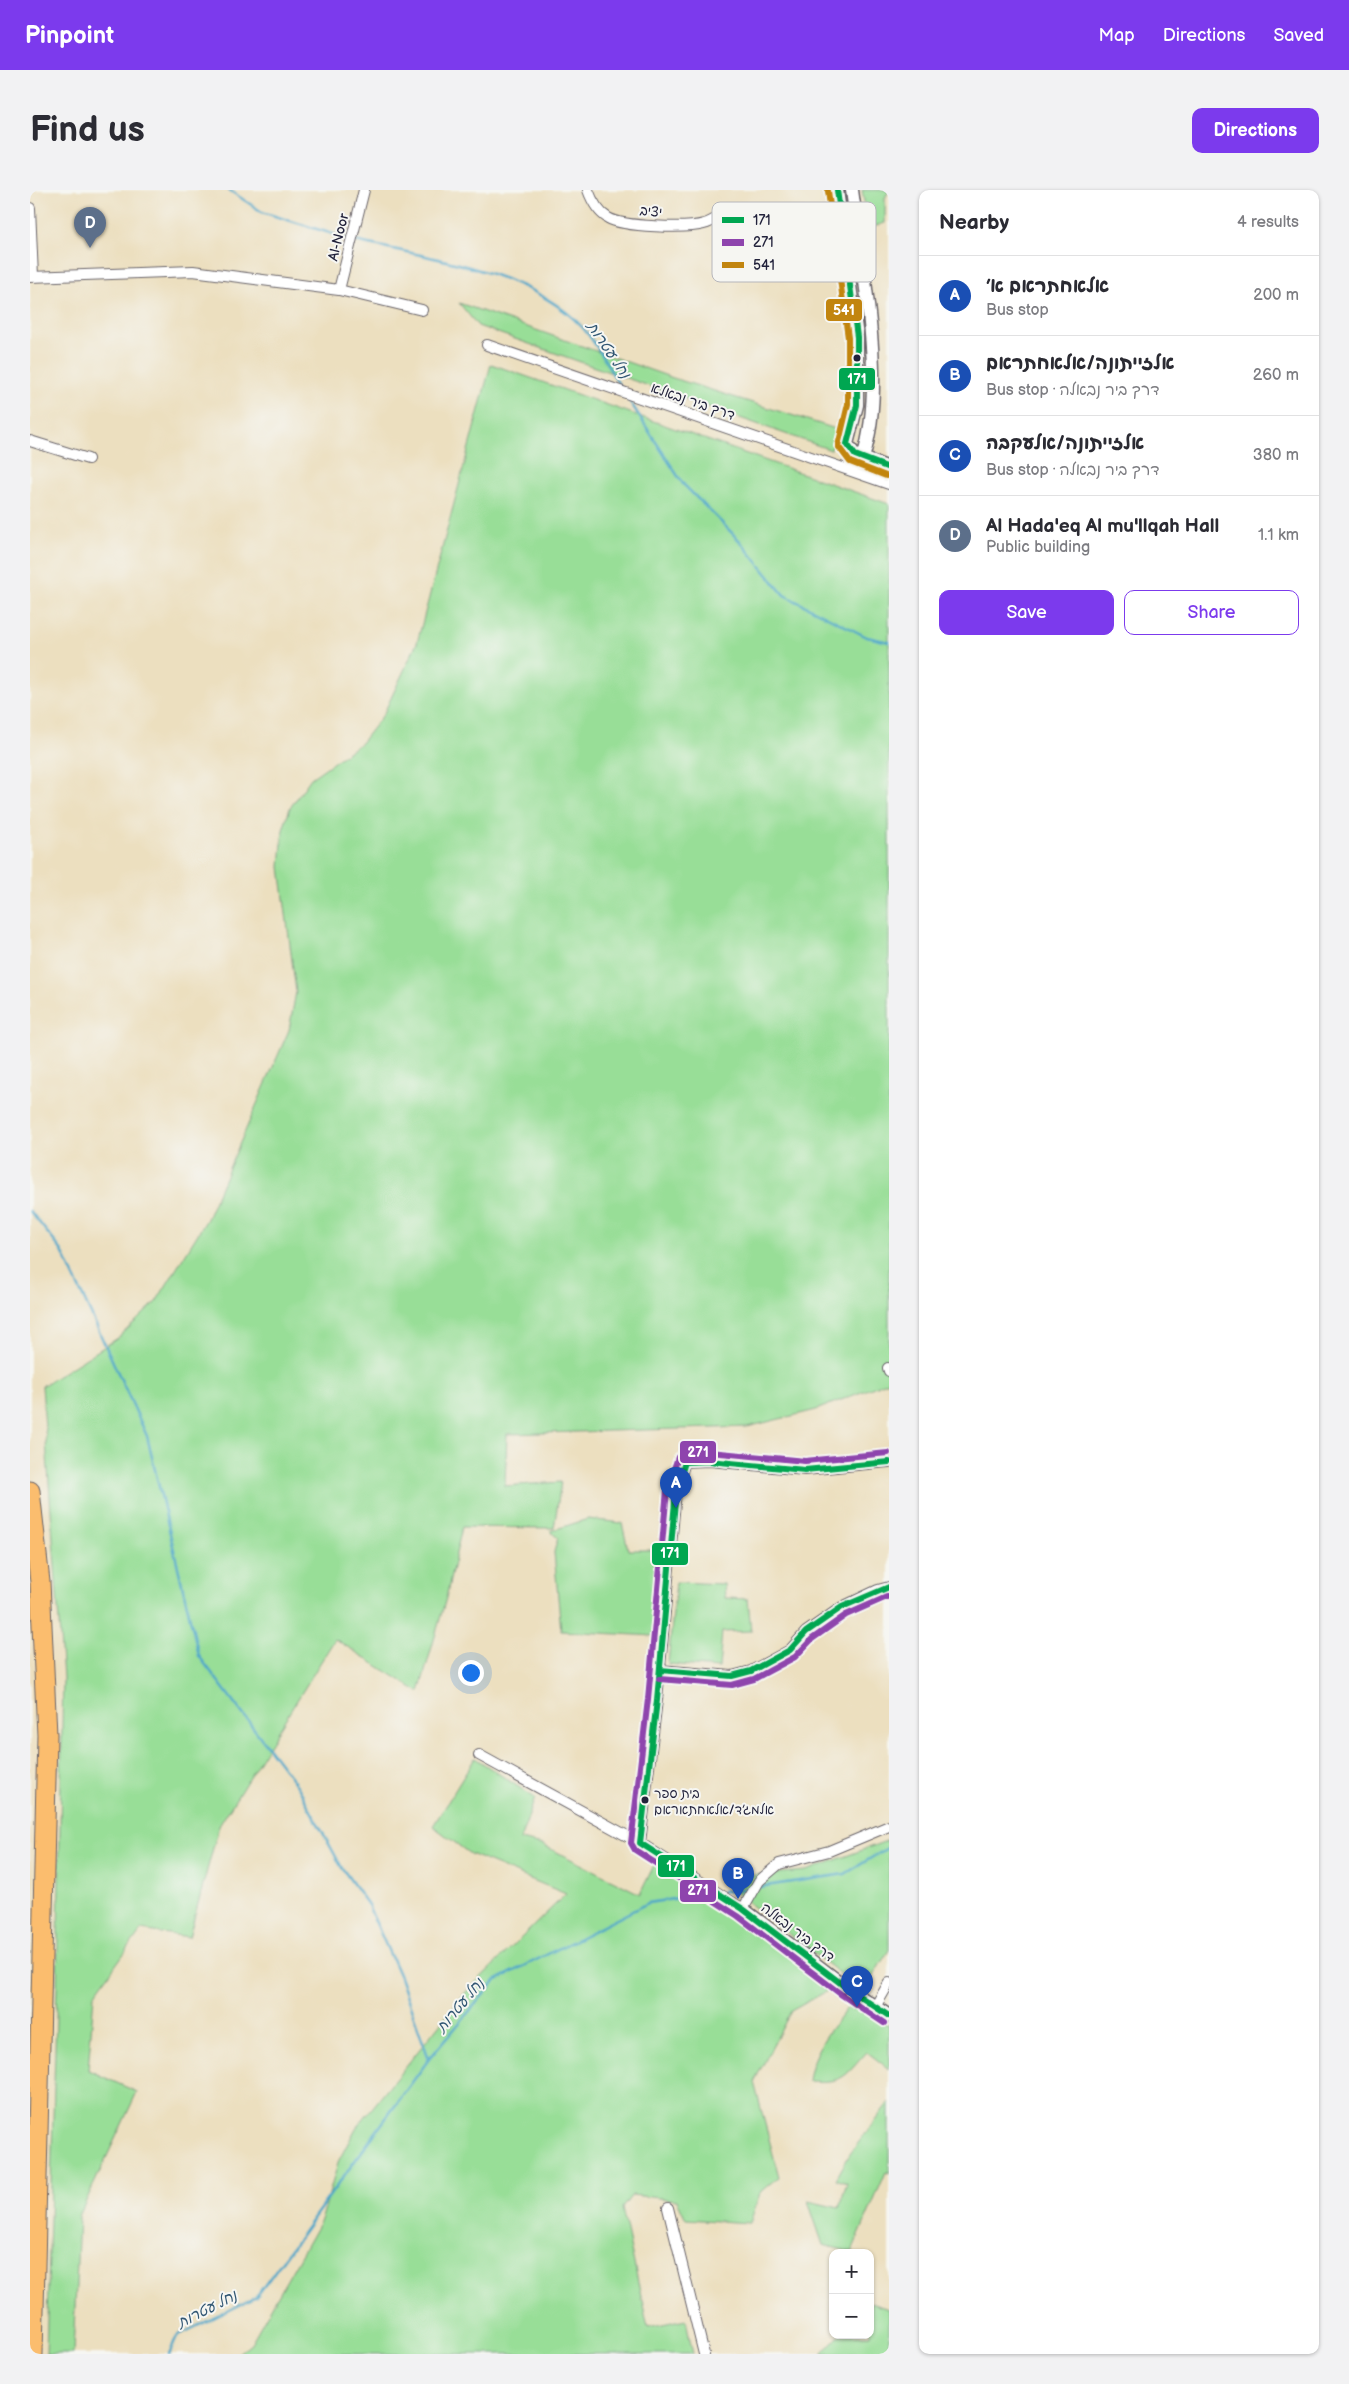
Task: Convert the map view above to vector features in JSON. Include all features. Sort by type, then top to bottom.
[{"type":"highway","points":[[30,1490],[40,1582],[47,1735],[33,2354]]},
{"type":"street","name":"Al-Noor","points":[[339,290],[364,190]]},
{"type":"street","name":"יציב","points":[[588,190],[598,209],[609,218],[618,222],[665,226],[697,226],[712,221]]},
{"type":"street","points":[[30,208],[32,277],[193,271],[339,290],[422,310]]},
{"type":"street","points":[[850,282],[857,337],[857,405],[847,444],[850,451],[855,455],[889,468]]},
{"type":"street","points":[[863,458],[868,440],[872,398],[871,336],[864,282]]},
{"type":"street","name":"דרך ביר נבאלא","points":[[487,345],[889,484]]},
{"type":"street","points":[[30,441],[88,459]]},
{"type":"street","points":[[640,1843],[660,1670],[676,1491],[684,1462],[709,1461],[805,1470],[889,1462]]},
{"type":"street","points":[[660,1670],[732,1676],[751,1671],[790,1650],[806,1632],[842,1607],[878,1590],[889,1587]]},
{"type":"street","name":"דרך ביר נבאלה","points":[[480,1755],[640,1843],[743,1909],[889,2016]]},
{"type":"street","points":[[743,1909],[759,1881],[779,1864],[828,1852],[889,1826]]},
{"type":"street","points":[[875,2007],[889,1983]]},
{"type":"street","points":[[668,2208],[704,2354]]},
{"type":"green space","points":[[862,190],[889,190],[885,198],[885,223],[876,226],[876,202],[864,202]]},
{"type":"green space","points":[[459,303],[673,378],[839,430],[831,450],[478,326]]},
{"type":"green space","points":[[491,364],[889,504],[889,1381],[816,1410],[747,1427],[507,1434],[505,1486],[561,1482],[554,1528],[462,1527],[446,1598],[419,1692],[335,1639],[219,1826],[189,1937],[141,1930],[94,1995],[88,2070],[137,2092],[79,2216],[73,2354],[46,2354],[57,1985],[63,1678],[42,1386],[118,1338],[156,1302],[207,1219],[289,1030],[296,992],[280,867],[283,830],[290,808],[311,778],[361,743],[383,715],[417,643]]},
{"type":"green space","points":[[588,1519],[622,1523],[628,1550],[657,1550],[655,1636],[561,1631],[554,1552],[558,1538],[550,1531]]},
{"type":"green space","points":[[676,1582],[724,1584],[725,1598],[748,1599],[751,1631],[722,1632],[719,1668],[668,1664]]},
{"type":"green space","points":[[475,1758],[535,1798],[520,1840],[543,1845],[640,1894],[657,1859],[700,1885],[750,1925],[836,1986],[791,2011],[754,2082],[779,2177],[760,2193],[750,2223],[686,2219],[677,2200],[632,2195],[622,2208],[648,2328],[686,2320],[693,2354],[237,2354],[251,2343],[322,2218],[339,2160],[356,2128],[464,1994],[566,1894],[470,1854],[433,1826]]},
{"type":"green space","points":[[889,1840],[889,1950],[863,1992],[722,1882],[742,1876],[806,1871]]},
{"type":"green space","points":[[852,2002],[889,2026],[889,2069],[867,2052],[848,2073],[837,2080],[808,2081],[818,2049]]},
{"type":"green space","points":[[889,2102],[889,2173],[886,2172],[853,2249],[840,2249],[823,2245],[808,2201],[839,2208],[847,2183],[836,2179],[850,2154]]},
{"type":"green space","points":[[874,2304],[889,2309],[889,2354],[822,2354],[836,2339],[874,2339]]},
{"type":"waterway","name":"נחל עטרות","points":[[229,190],[262,212],[349,239]]},
{"type":"waterway","name":"נחל עטרות","points":[[355,241],[445,260],[506,279],[535,292],[561,308],[582,327],[598,348],[621,388]]},
{"type":"waterway","name":"נחל עטרות","points":[[627,397],[683,484],[740,541],[784,595],[867,637],[889,642]]},
{"type":"waterway","points":[[30,1211],[62,1251],[147,1436],[199,1656],[298,1787],[342,1868],[368,1905],[400,1977],[429,2059]]},
{"type":"waterway","name":"נחל עטרות","points":[[759,1887],[845,1874],[889,1847]]},
{"type":"waterway","name":"נחל עטרות","points":[[722,1892],[751,1888]]},
{"type":"waterway","name":"נחל עטרות","points":[[169,2354],[177,2336],[256,2297],[429,2059],[495,1981],[648,1903],[711,1893]]},
{"type":"transit line","name":"171","points":[[837,190],[839,202]]},
{"type":"transit line","name":"541","points":[[828,191],[829,202]]},
{"type":"transit line","name":"541","points":[[840,282],[848,338],[848,404],[838,446],[850,462],[886,476]]},
{"type":"transit line","name":"171","points":[[850,282],[857,337],[857,405],[847,444],[855,455],[889,468]]},
{"type":"transit line","name":"271","points":[[884,2023],[842,1995],[738,1916],[635,1850],[631,1843],[648,1699],[667,1490],[678,1457],[684,1453],[710,1452],[805,1461],[888,1453]]},
{"type":"transit line","name":"171","points":[[889,1462],[805,1470],[709,1461],[685,1462],[676,1491],[657,1700],[640,1843],[743,1909],[847,1988],[889,2016]]},
{"type":"transit line","name":"171","points":[[660,1670],[732,1676],[751,1671],[790,1650],[806,1632],[842,1607],[889,1587]]},
{"type":"transit line","name":"271","points":[[659,1679],[732,1685],[754,1679],[795,1657],[812,1639],[846,1615],[889,1596]]},
{"type":"place","name":"Al Hada'eq Al mu'llqah Hall","points":[[90,248]]},
{"type":"place","name":"אלאחתראם א׳","points":[[676,1508]]},
{"type":"place","name":"בית ספר אלמג׳ד/אלאחתאראם","points":[[645,1800]]},
{"type":"place","name":"אלזייתונה/אלאחתראם","points":[[738,1899]]},
{"type":"place","name":"אלזייתונה/אלעקבה","points":[[857,2007]]}]
